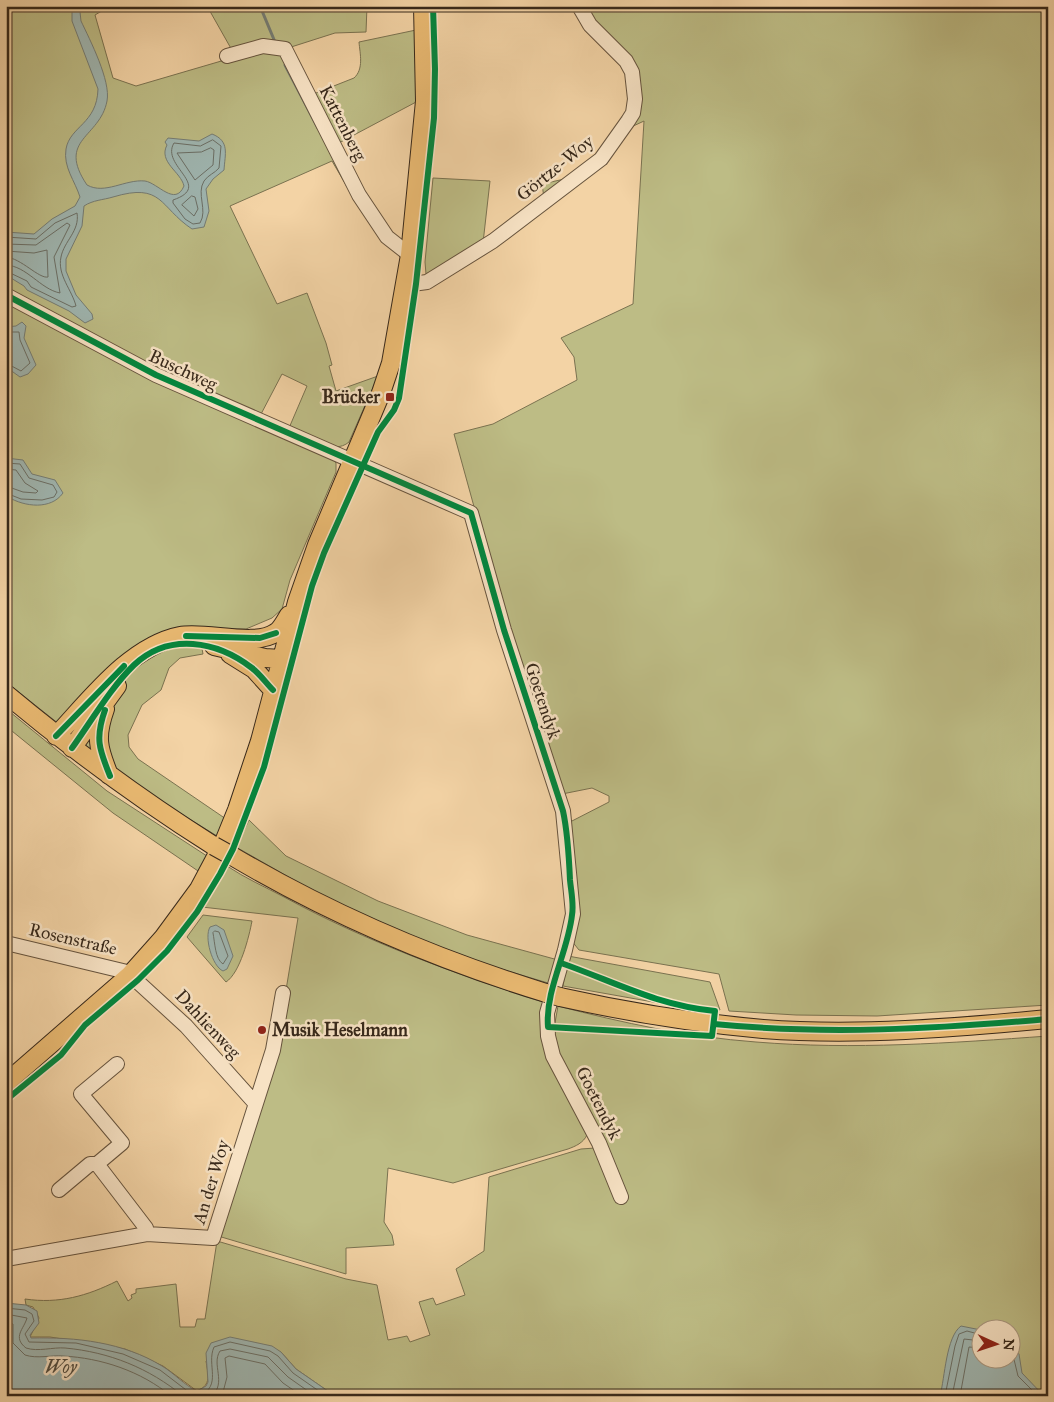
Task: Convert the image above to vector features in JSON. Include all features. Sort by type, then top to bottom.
[{"type":"main road","points":[[6,1083],[130,974],[184,912],[224,842],[237,810],[260,741],[296,602],[381,393],[391,363],[410,255],[425,101],[423,6]]},
{"type":"main road","points":[[56,736],[123,667],[146,649],[162,641],[181,636],[207,635],[228,638],[260,638],[276,633],[296,602]]},
{"type":"main road","points":[[228,638],[268,650],[281,659]]},
{"type":"main road","points":[[72,748],[134,665],[151,653],[176,644],[191,642],[240,650],[265,658],[281,659]]},
{"type":"main road","points":[[211,645],[233,655],[254,669],[273,690]]},
{"type":"main road","points":[[6,694],[56,736],[110,776],[214,846],[321,906],[389,938],[472,970],[553,995],[607,1008],[714,1024],[765,1029],[837,1031],[941,1027],[1048,1019]]},
{"type":"main road","points":[[110,696],[99,727],[98,742],[110,776]]},
{"type":"street","name":"Görtze-Woy","points":[[405,286],[427,282],[494,241],[601,159],[628,122],[633,113],[635,99],[632,72],[626,61],[590,26],[579,6]]},
{"type":"street","name":"Kattenberg","points":[[227,56],[263,46],[285,49],[358,195],[387,237],[410,255]]},
{"type":"street","name":"Buschweg","points":[[6,295],[156,375],[352,461]]},
{"type":"street","name":"Goetendyk","points":[[352,461],[471,513],[504,630],[564,811],[567,827],[572,914],[565,950],[547,1013],[550,1046],[602,1150],[621,1197]]},
{"type":"street","name":"Rosenstraße","points":[[6,943],[121,970],[130,974]]},
{"type":"street","name":"Dahlienweg","points":[[130,974],[186,1026],[255,1104]]},
{"type":"street","name":"An der Woy","points":[[6,1259],[147,1234],[213,1238],[272,1050],[284,992]]},
{"type":"street","points":[[59,1190],[90,1164],[97,1164],[122,1143],[81,1094],[118,1064]]},
{"type":"street","points":[[97,1164],[146,1228],[147,1234]]},
{"type":"shaded area","points":[[6,6],[110,6],[95,15],[113,78],[136,86],[252,52],[281,51],[353,197],[332,161],[230,206],[277,304],[307,293],[326,343],[332,365],[329,366],[336,391],[378,376],[349,442],[343,446],[328,446],[289,428],[307,386],[282,374],[260,416],[157,371],[6,290]]},
{"type":"shaded area","points":[[207,6],[367,6],[366,32],[335,33],[288,48],[233,52]]},
{"type":"shaded area","points":[[584,6],[1048,6],[1048,1005],[877,1016],[796,1015],[729,1011],[719,974],[579,950],[571,940],[570,822],[609,802],[609,796],[592,788],[562,794],[508,630],[454,434],[493,424],[577,380],[574,357],[561,338],[633,304],[644,121],[629,128],[639,82],[593,24]]},
{"type":"shaded area","points":[[416,30],[418,101],[337,144],[311,95],[354,78],[360,66],[359,42]]},
{"type":"shaded area","points":[[433,178],[490,181],[483,243],[446,265],[426,274],[425,262]]},
{"type":"shaded area","points":[[569,178],[544,198],[542,184]]},
{"type":"shaded area","points":[[6,300],[331,457],[336,463],[336,472],[290,580],[282,609],[272,618],[246,629],[198,628],[203,654],[180,658],[169,668],[161,690],[142,705],[128,735],[129,747],[138,759],[226,819],[217,836],[141,789],[6,682]]},
{"type":"shaded area","points":[[10,712],[107,791],[210,858],[201,873],[113,813],[7,727]]},
{"type":"shaded area","points":[[249,820],[286,856],[378,901],[467,935],[558,960],[548,983],[461,957],[413,938],[322,896],[236,847]]},
{"type":"shaded area","points":[[227,866],[315,913],[411,956],[543,1002],[542,1009],[587,1135],[585,1138],[579,1144],[568,1149],[453,1183],[388,1168],[384,1222],[392,1235],[394,1245],[346,1248],[346,1274],[218,1236],[276,1050],[298,918],[202,907]]},
{"type":"shaded area","points":[[203,915],[252,921],[240,963],[236,971],[226,982],[187,937]]},
{"type":"shaded area","points":[[568,956],[710,982],[720,1010],[670,1005],[563,986]]},
{"type":"shaded area","points":[[558,1006],[631,1024],[681,1033],[756,1042],[902,1045],[1048,1036],[1048,1396],[335,1396],[296,1369],[281,1352],[206,1361],[208,1379],[205,1386],[197,1391],[163,1366],[125,1349],[50,1337],[30,1337],[39,1318],[33,1307],[26,1305],[25,1299],[50,1300],[72,1298],[95,1291],[117,1281],[128,1301],[132,1298],[131,1295],[136,1293],[136,1289],[176,1284],[180,1327],[195,1327],[197,1319],[205,1319],[217,1241],[346,1279],[377,1285],[388,1340],[407,1336],[410,1342],[430,1335],[419,1302],[433,1298],[436,1305],[465,1295],[456,1269],[484,1251],[489,1177],[581,1149],[595,1148],[556,1056],[553,1034]]},
{"type":"water","points":[[72,6],[84,6],[80,12],[81,21],[103,72],[107,93],[107,101],[103,113],[78,148],[76,158],[79,170],[87,185],[94,188],[108,188],[130,182],[145,181],[166,192],[176,194],[184,186],[165,157],[167,145],[165,142],[168,138],[199,141],[212,134],[222,140],[225,149],[224,170],[213,179],[206,189],[209,211],[204,227],[192,229],[159,199],[142,193],[129,193],[91,202],[84,206],[82,226],[66,259],[66,271],[76,295],[92,314],[93,319],[85,323],[69,311],[27,290],[24,286],[6,275],[6,232],[34,234],[52,219],[75,206],[80,197],[66,162],[66,149],[68,141],[93,110],[97,101],[98,89],[72,21]]},
{"type":"water","points":[[22,322],[26,326],[24,338],[36,365],[28,374],[20,377],[6,367],[6,327],[16,326]]},
{"type":"water","points":[[6,458],[23,460],[32,474],[55,480],[63,493],[52,502],[37,505],[22,503],[8,497]]},
{"type":"water","points":[[216,925],[224,930],[233,956],[227,969],[223,971],[215,963],[210,951],[208,932],[210,927]]},
{"type":"water","name":"Woy","points":[[6,1303],[26,1305],[37,1311],[39,1323],[30,1335],[31,1338],[82,1340],[131,1351],[162,1366],[197,1391],[206,1386],[208,1382],[206,1353],[211,1343],[230,1337],[272,1346],[281,1352],[296,1369],[335,1396],[6,1396]]},
{"type":"water","points":[[961,1326],[972,1328],[972,1370],[1022,1370],[1022,1373],[1044,1396],[940,1396],[949,1348],[956,1331]]},
{"type":"waterway","points":[[260,6],[275,42]]},
{"type":"waterway","points":[[285,65],[318,128]]},
{"type":"cycle path","points":[[6,1100],[61,1055],[85,1025],[138,980],[167,951],[197,912],[233,849],[264,767],[312,586],[324,553],[378,432],[394,410],[399,398],[416,284],[434,118],[433,6]]},
{"type":"cycle path","points":[[6,295],[156,375],[471,513],[504,630],[563,811],[566,828],[573,911],[570,929],[553,985],[548,1013],[548,1027],[712,1036],[715,1011],[674,1004],[636,992],[561,963]]},
{"type":"cycle path","points":[[186,636],[260,638],[276,633]]},
{"type":"cycle path","points":[[72,748],[109,694],[134,665],[162,648],[177,644],[209,646],[238,659],[252,668],[273,690]]},
{"type":"cycle path","points":[[56,736],[124,666]]},
{"type":"cycle path","points":[[105,710],[99,736],[101,751],[110,776]]},
{"type":"cycle path","points":[[714,1024],[839,1030],[964,1026],[1048,1019]]},
{"type":"place","name":"Brücker","points":[[390,397]]},
{"type":"place","name":"Musik Heselmann","points":[[262,1030]]}]
